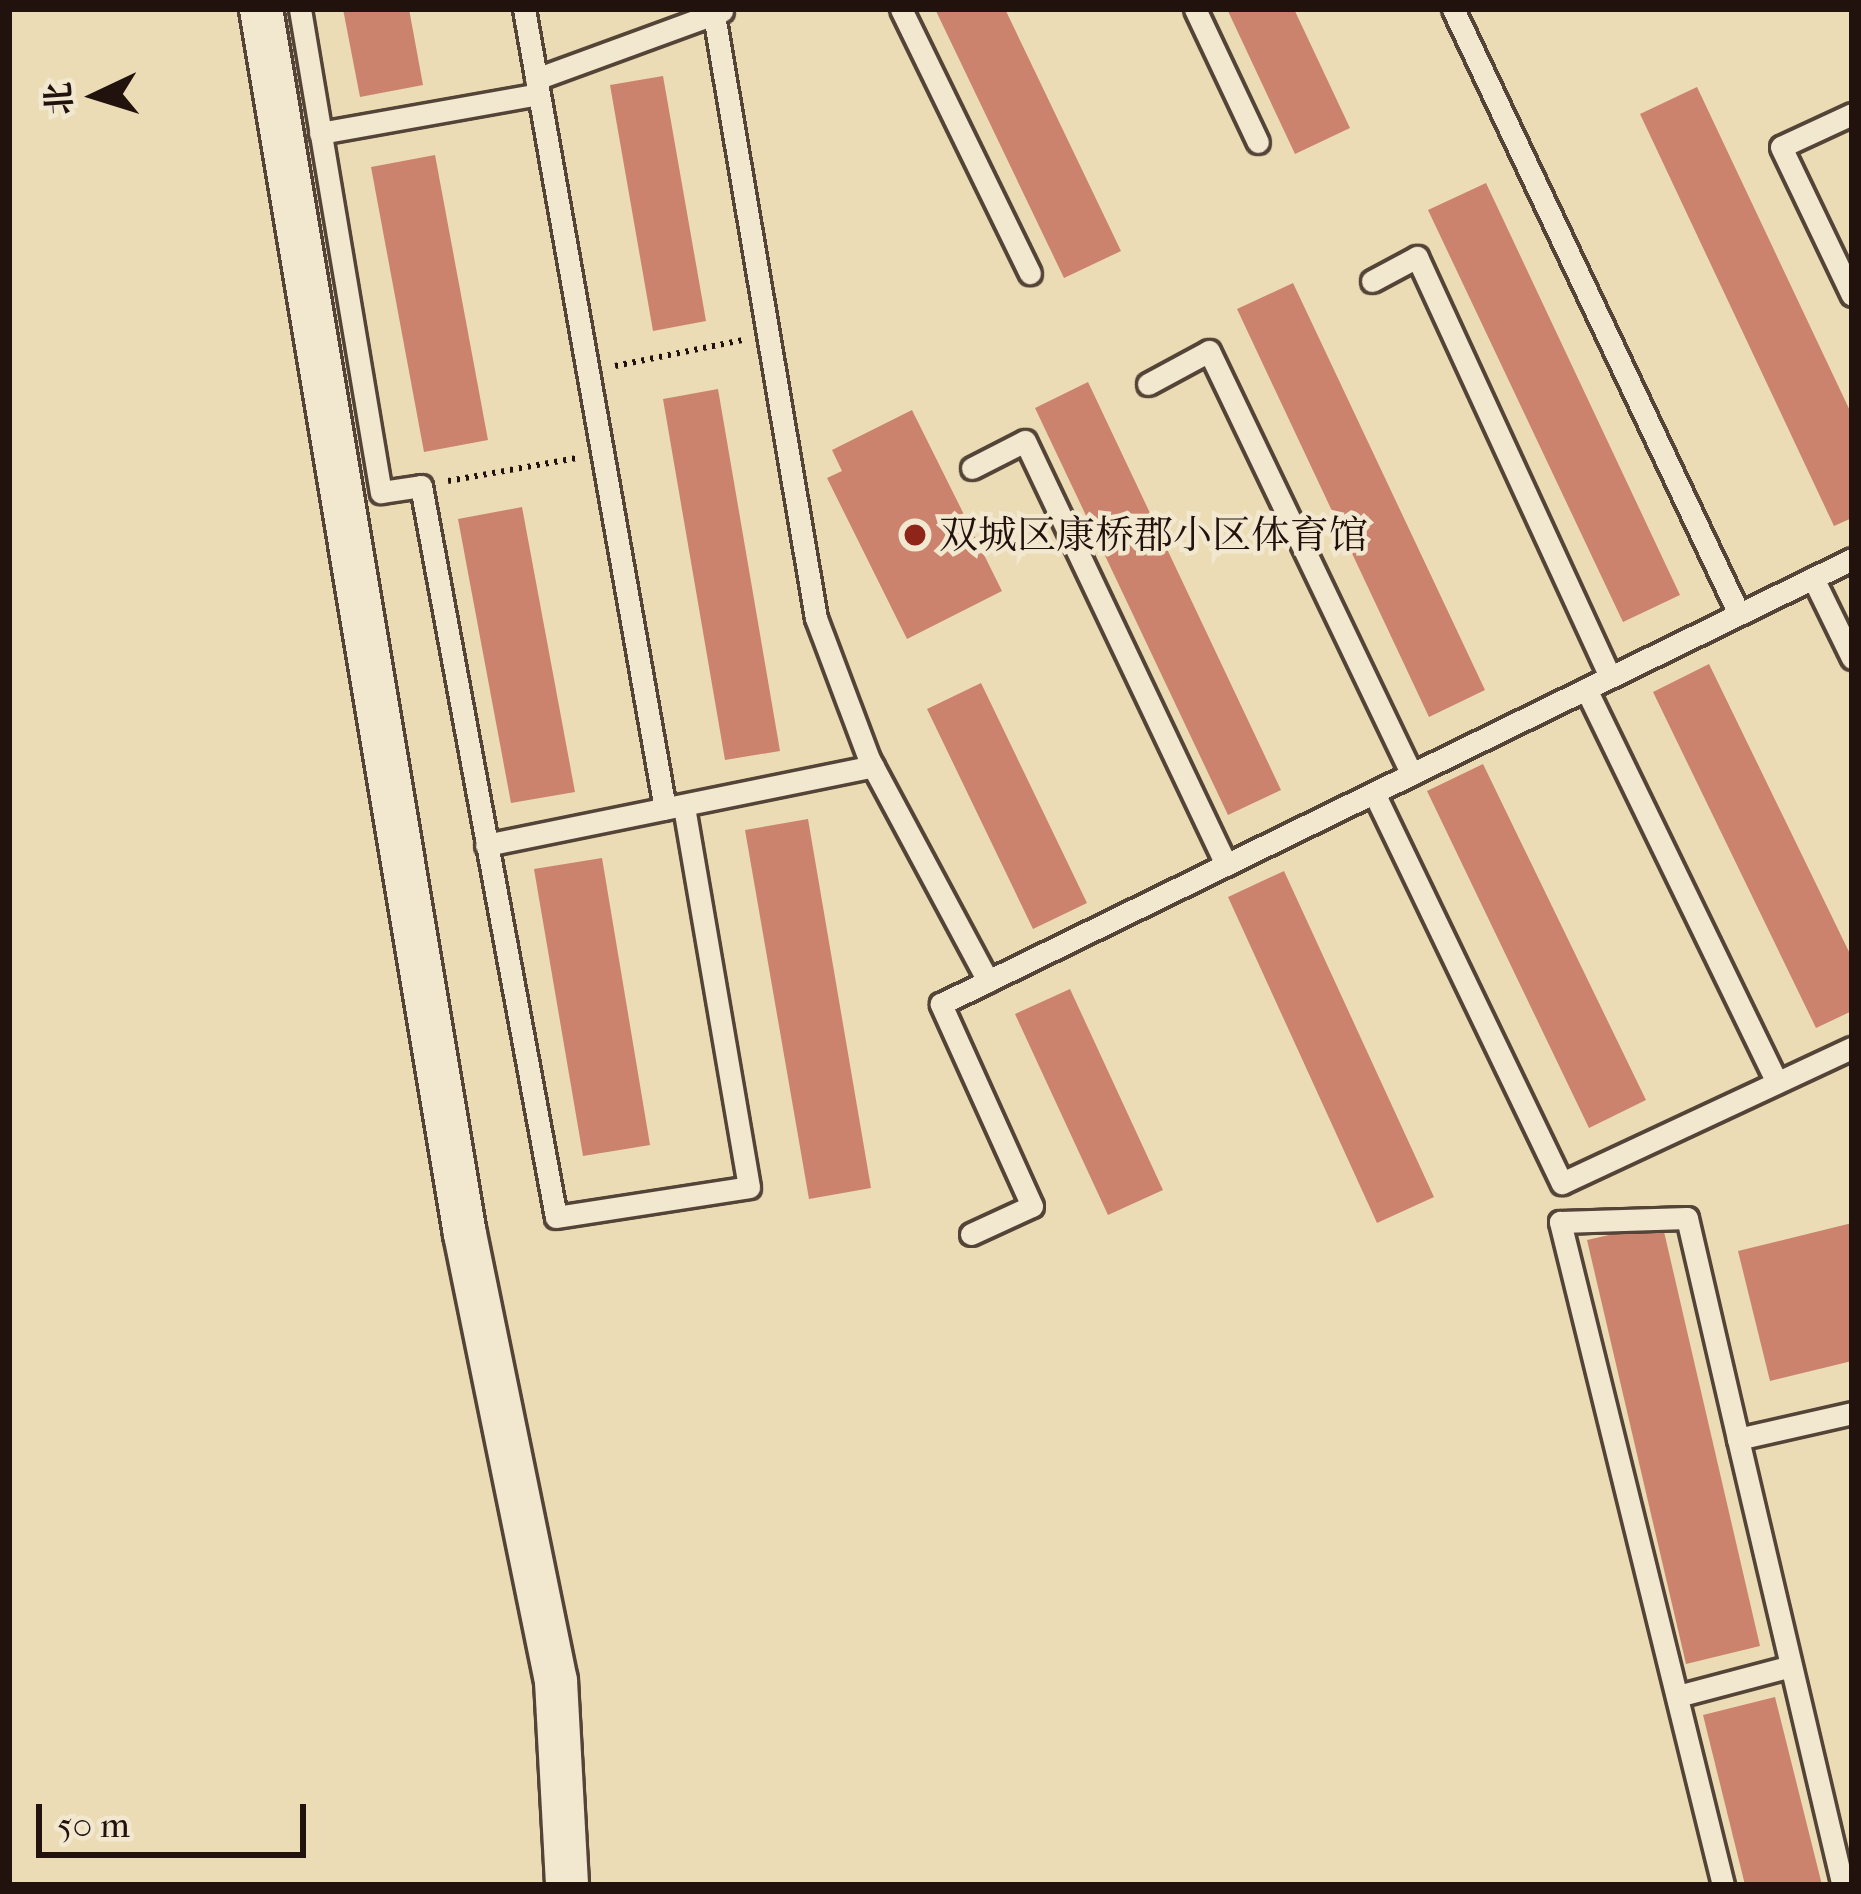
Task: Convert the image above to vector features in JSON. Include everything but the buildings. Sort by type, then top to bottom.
[{"type":"street","points":[[261,9],[464,1234],[556,1681],[567,1885]]},
{"type":"lane","points":[[300,9],[381,492],[421,486],[556,1217],[749,1187],[602,454],[524,9]]},
{"type":"lane","points":[[902,9],[1030,273]]},
{"type":"lane","points":[[1195,9],[1258,142]]},
{"type":"lane","points":[[1453,9],[1739,614]]},
{"type":"lane","points":[[320,133],[538,87],[720,12],[816,618],[872,766],[988,981]]},
{"type":"lane","points":[[1852,114],[1781,147],[1852,295]]},
{"type":"lane","points":[[1372,281],[1417,257],[1610,677]]},
{"type":"lane","points":[[1148,384],[1209,351],[1412,774]]},
{"type":"lane","points":[[972,467],[1025,441],[1226,865]]},
{"type":"lane","points":[[971,1234],[1033,1206],[941,1004],[1852,559]]},
{"type":"lane","points":[[1813,578],[1852,658]]},
{"type":"lane","points":[[1586,689],[1777,1082]]},
{"type":"lane","points":[[486,845],[872,766]]},
{"type":"lane","points":[[1374,793],[1562,1183],[1852,1048]]},
{"type":"lane","points":[[1723,1885],[1560,1222],[1687,1218],[1788,1667],[1843,1885]]},
{"type":"lane","points":[[1738,1439],[1850,1420]]},
{"type":"lane","points":[[1678,1696],[1788,1667]]},
{"type":"path","points":[[588,371],[768,335]]},
{"type":"path","points":[[421,486],[602,454]]},
{"type":"place","name":"双城区康桥郡小区体育馆","points":[[915,535]]}]
